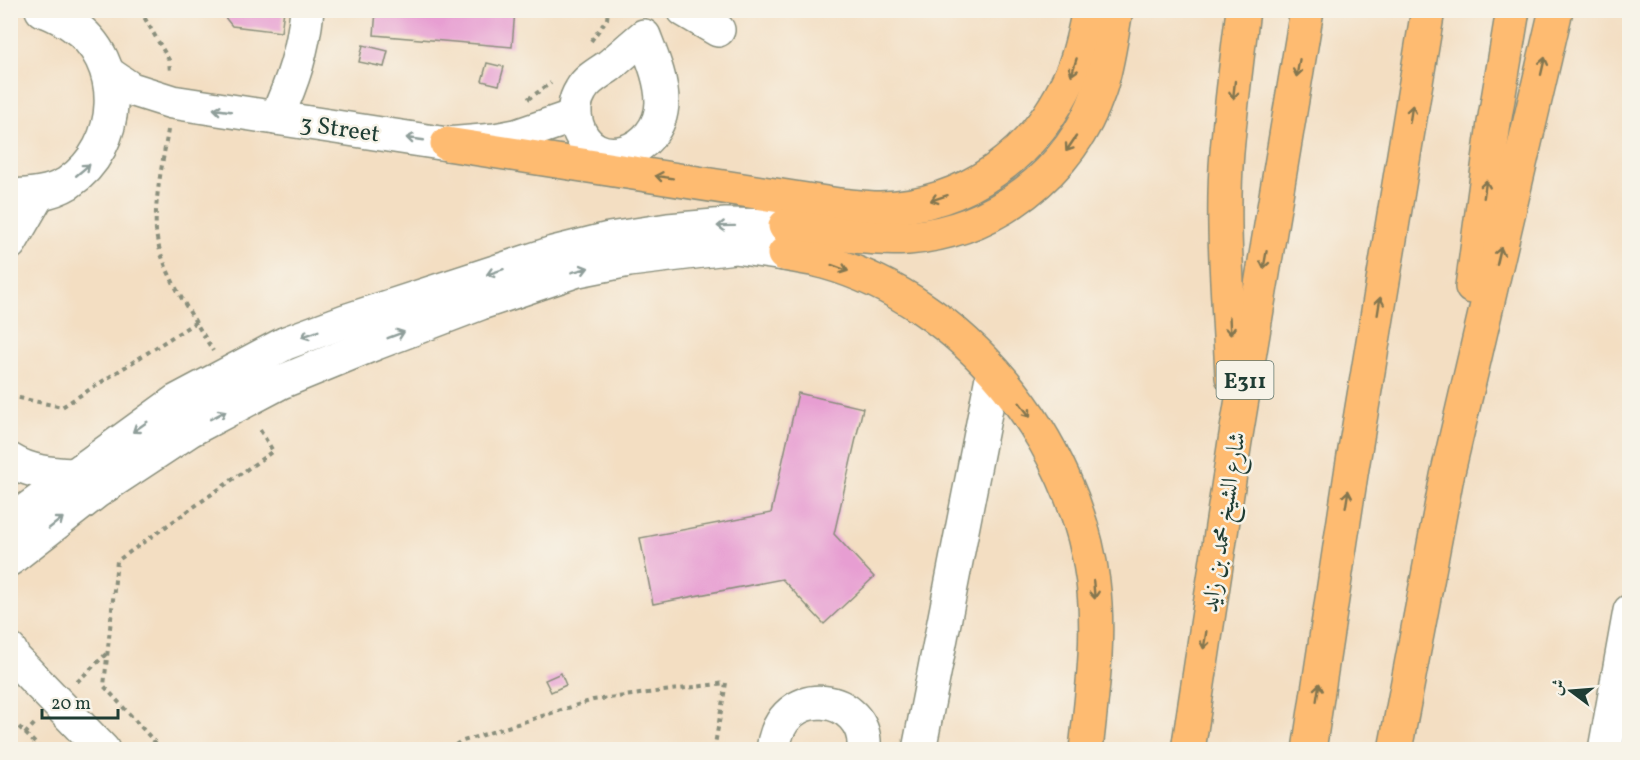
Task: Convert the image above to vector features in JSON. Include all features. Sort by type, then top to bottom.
[{"type":"highway","points":[[447,144],[839,205],[879,208],[920,204],[960,191],[996,171],[1027,144],[1052,112],[1071,75],[1089,10]]},
{"type":"highway","points":[[784,240],[906,238],[938,233],[969,225],[1016,199],[1049,172],[1070,148],[1087,120],[1099,90],[1116,10]]},
{"type":"highway","points":[[1235,441],[1226,254],[1226,187],[1227,152],[1243,10]]},
{"type":"highway","name":"شارع الشيخ محمد بن زايد","points":[[1188,750],[1235,441],[1307,10]]},
{"type":"highway","points":[[1309,750],[1351,474],[1428,10]]},
{"type":"highway","points":[[1447,476],[1493,132],[1513,10]]},
{"type":"highway","points":[[1395,750],[1447,476],[1557,10]]},
{"type":"highway","points":[[784,240],[824,262],[863,276],[901,295],[936,318],[969,345],[1027,411],[1051,450],[1070,492],[1084,536],[1093,581],[1096,627],[1095,673],[1086,750]]},
{"type":"street","points":[[10,243],[24,196],[67,183],[91,163],[107,135],[113,105],[109,74],[99,52],[80,22],[42,10]]},
{"type":"street","points":[[276,118],[293,80],[304,39],[308,10]]},
{"type":"street","points":[[684,10],[718,30]]},
{"type":"street","points":[[647,23],[662,99],[661,115],[656,129],[646,141],[633,150],[618,153],[603,152],[589,144],[579,132],[574,116],[575,102],[582,88],[647,23]]},
{"type":"street","name":"3 Street","points":[[109,74],[131,89],[172,102],[447,144],[516,136],[574,116]]},
{"type":"street","points":[[10,522],[175,402],[286,343],[345,321],[553,253],[609,239],[668,230],[726,225],[784,240]]},
{"type":"street","points":[[10,559],[96,492],[190,430],[281,382],[481,303],[578,270],[628,260],[784,240]]},
{"type":"street","points":[[919,750],[993,372]]},
{"type":"street","points":[[10,460],[18,465],[45,473],[73,475]]},
{"type":"street","points":[[1605,750],[1629,611]]},
{"type":"street","points":[[12,655],[103,750]]},
{"type":"street","points":[[772,750],[774,735],[782,720],[793,709],[808,703],[824,702],[840,706],[852,716],[861,729],[864,750]]},
{"type":"path","points":[[587,46],[607,19],[608,10]]},
{"type":"path","points":[[526,100],[559,76]]},
{"type":"path","points":[[10,396],[62,407],[196,322]]},
{"type":"path","points":[[448,750],[460,742],[593,700],[726,683],[714,750]]},
{"type":"path","points":[[10,727],[19,727],[42,750]]},
{"type":"building","points":[[219,10],[284,10],[281,32],[232,26]]},
{"type":"building","points":[[376,10],[515,10],[512,47],[374,35]]},
{"type":"building","points":[[363,45],[388,51],[384,67],[359,62]]},
{"type":"building","points":[[487,63],[504,67],[499,85],[482,81]]},
{"type":"building","points":[[798,393],[863,408],[834,534],[874,577],[824,624],[782,579],[653,604],[640,538],[771,513]]},
{"type":"building","points":[[561,673],[566,685],[551,692],[545,680]]}]
